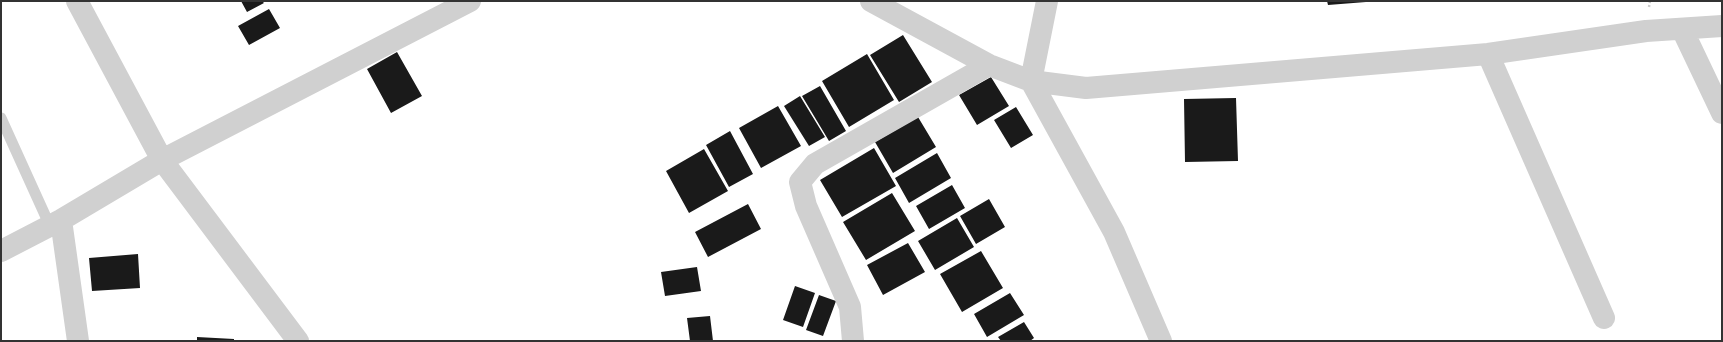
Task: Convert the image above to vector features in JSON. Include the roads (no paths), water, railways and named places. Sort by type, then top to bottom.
[{"type":"street","points":[[77,1],[162,160],[298,341]]},
{"type":"street","points":[[1,251],[55,223],[162,160],[470,1]]},
{"type":"street","points":[[871,1],[989,64],[1031,81],[1086,88],[1488,54],[1646,31],[1722,26]]},
{"type":"street","points":[[1047,1],[1031,81],[1114,232],[1161,341]]},
{"type":"street","points":[[1682,29],[1722,113]]},
{"type":"street","points":[[1488,54],[1604,318]]},
{"type":"street","points":[[853,341],[850,307],[806,206],[800,182],[815,164],[989,64]]},
{"type":"street","points":[[55,223],[78,341]]},
{"type":"lane","points":[[1,118],[55,223]]}]
